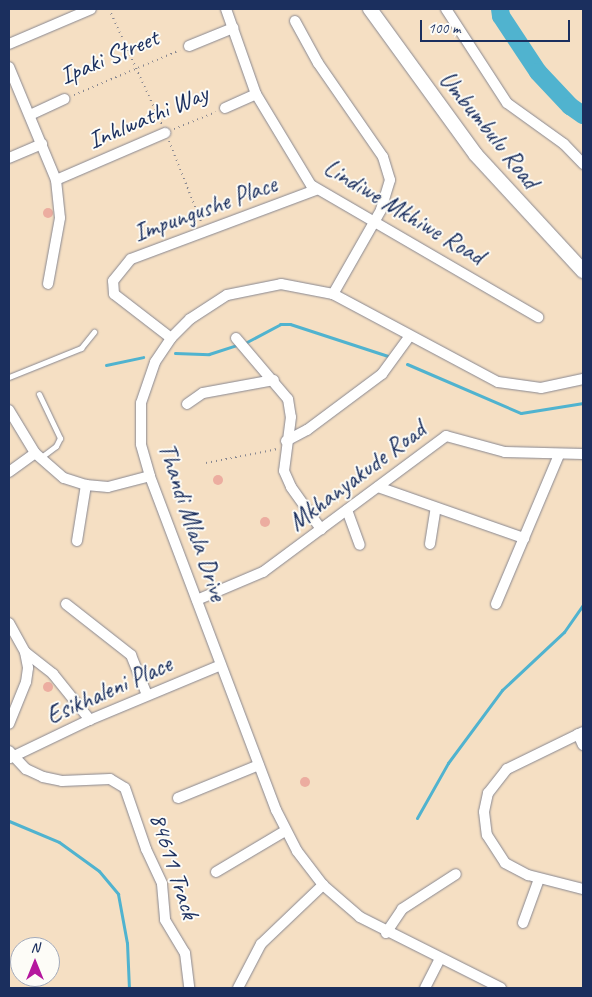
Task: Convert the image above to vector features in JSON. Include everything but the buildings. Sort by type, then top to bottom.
[{"type":"main road","name":"Umbumbulu Road","points":[[370,9],[476,155],[583,271]]},
{"type":"street","points":[[9,44],[91,9]]},
{"type":"street","name":"Lindiwe Mkhiwe Road","points":[[226,9],[256,94],[307,180],[316,190],[538,317]]},
{"type":"street","points":[[446,9],[507,103],[564,144],[583,164]]},
{"type":"street","points":[[295,21],[318,63],[387,165],[389,188],[374,223],[332,294]]},
{"type":"street","name":"Ipaki Street","points":[[189,46],[233,28]]},
{"type":"street","points":[[9,67],[56,180],[60,226],[48,284]]},
{"type":"street","name":"Inhlwathi Way","points":[[225,108],[256,94]]},
{"type":"street","name":"Ipaki Street","points":[[30,115],[65,99]]},
{"type":"street","name":"Inhlwathi Way","points":[[56,180],[165,132]]},
{"type":"street","points":[[9,158],[42,144]]},
{"type":"street","name":"Impungushe Place","points":[[171,338],[118,298],[113,290],[113,281],[138,255],[206,233],[316,190]]},
{"type":"street","name":"Thandi Mlala Drive","points":[[501,988],[386,933],[347,908],[323,885],[285,831],[150,476],[141,444],[142,403],[155,362],[171,338],[209,305],[248,289],[295,285],[332,294],[479,374],[512,385],[541,388],[583,379]]},
{"type":"street","points":[[286,444],[382,374],[409,337]]},
{"type":"street","points":[[236,338],[274,380],[290,406],[286,444],[286,478],[321,529]]},
{"type":"street","points":[[187,404],[203,393],[274,380]]},
{"type":"street","points":[[9,410],[37,456],[64,478],[86,485],[120,486],[150,476]]},
{"type":"street","name":"Mkhanyakude Road","points":[[197,600],[263,572],[446,436],[505,452],[583,454]]},
{"type":"street","points":[[496,604],[559,454]]},
{"type":"street","points":[[9,472],[37,456]]},
{"type":"street","points":[[77,541],[86,485]]},
{"type":"street","points":[[378,487],[524,538]]},
{"type":"street","points":[[430,544],[436,508]]},
{"type":"street","points":[[347,510],[360,546]]},
{"type":"street","points":[[66,604],[130,656],[147,695]]},
{"type":"street","points":[[9,623],[25,652],[28,675],[9,724]]},
{"type":"street","points":[[25,652],[52,674],[90,720]]},
{"type":"street","name":"Esikhaleni Place","points":[[10,755],[221,665]]},
{"type":"street","points":[[583,745],[581,733],[507,769],[493,784],[485,803],[484,823],[497,855],[514,869],[539,879],[583,889]]},
{"type":"street","name":"84611 Track","points":[[10,755],[26,769],[53,780],[110,779],[125,788],[146,850],[162,884],[165,920],[185,953],[189,988]]},
{"type":"street","points":[[178,798],[260,765]]},
{"type":"street","points":[[216,872],[285,831]]},
{"type":"street","points":[[386,933],[402,909],[456,874]]},
{"type":"street","points":[[523,923],[539,879]]},
{"type":"street","points":[[238,988],[261,944],[323,885]]},
{"type":"street","points":[[425,988],[440,960]]},
{"type":"lane","points":[[9,377],[81,348],[94,332]]},
{"type":"lane","points":[[37,456],[56,446],[60,438],[39,394]]},
{"type":"path","points":[[109,9],[165,132],[206,233]]},
{"type":"path","name":"Ipaki Street","points":[[65,99],[189,46]]},
{"type":"path","name":"Inhlwathi Way","points":[[165,132],[225,108]]},
{"type":"path","points":[[206,463],[286,444]]},
{"type":"waterway","points":[[500,9],[501,16],[538,72],[570,106],[583,115]]},
{"type":"waterway","points":[[245,343],[280,324],[290,324],[388,356]]},
{"type":"waterway","points":[[175,353],[209,354],[236,345]]},
{"type":"waterway","points":[[106,365],[143,357]]},
{"type":"waterway","points":[[407,364],[521,413],[583,403]]},
{"type":"waterway","points":[[417,818],[448,763],[502,690],[564,632],[583,605]]},
{"type":"waterway","points":[[9,821],[59,842],[99,871],[118,894],[127,943],[129,988]]}]
